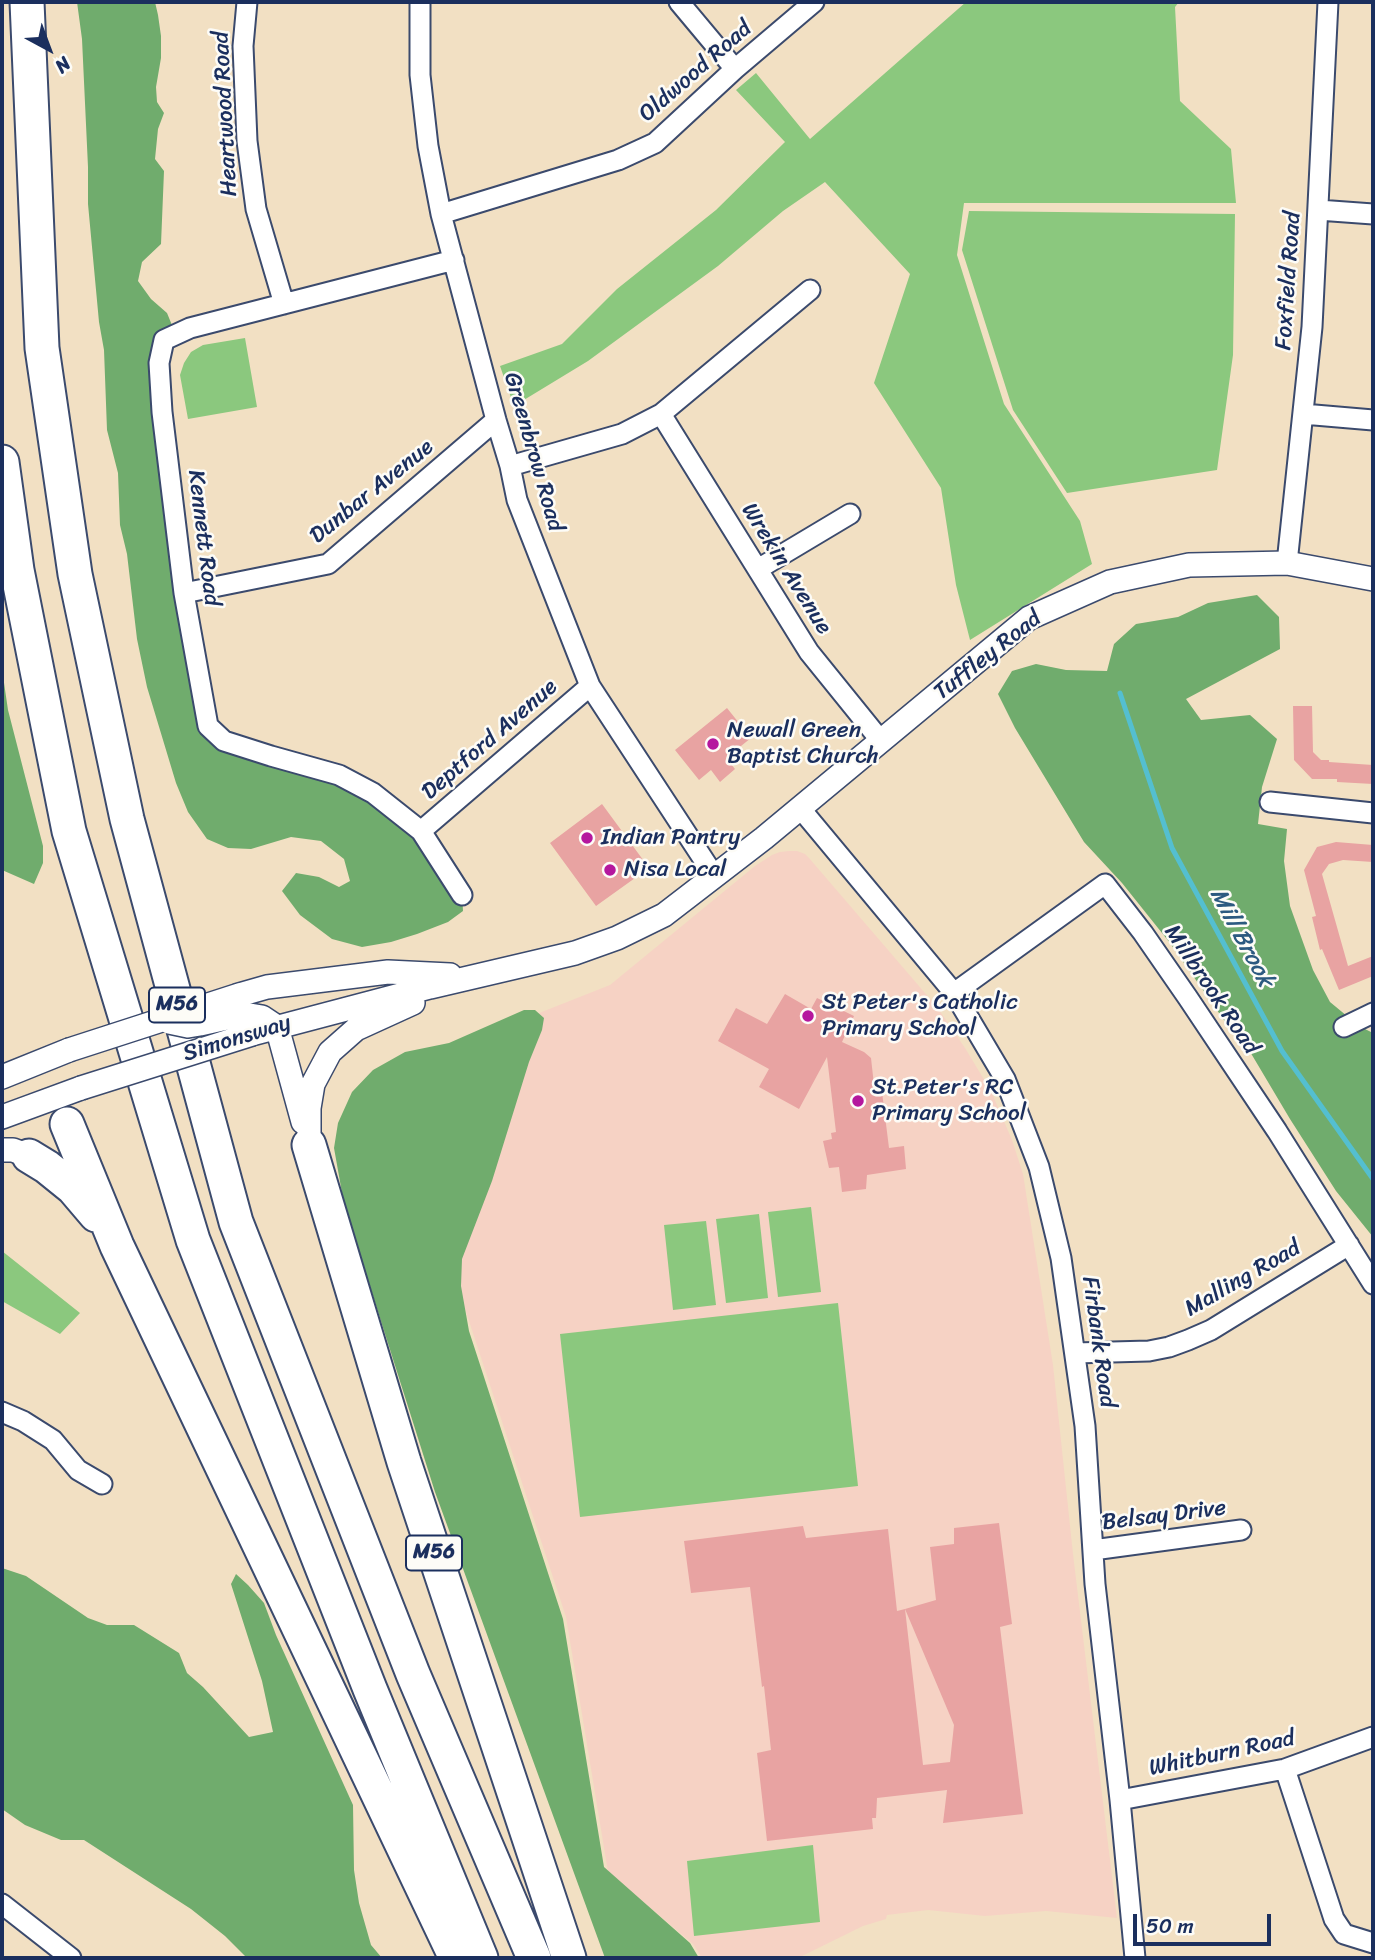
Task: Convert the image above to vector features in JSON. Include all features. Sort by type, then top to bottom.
[{"type":"highway","name":"M56","points":[[27,2],[42,348],[75,574],[127,819],[236,1222],[412,1674],[534,1958]]},
{"type":"highway","name":"M56","points":[[2,462],[16,570],[69,831],[193,1240],[370,1689],[481,1958]]},
{"type":"highway","points":[[62,1110],[117,1246],[456,1958]]},
{"type":"highway","name":"M56","points":[[310,1145],[404,1462],[569,1958]]},
{"type":"highway","points":[[16,1153],[47,1167],[73,1188],[117,1246]]},
{"type":"street","name":"Heartwood Road","points":[[247,2],[243,46],[247,141],[256,209],[284,304]]},
{"type":"street","name":"Greenbrow Road","points":[[421,2],[420,75],[428,146],[442,214],[517,500],[590,686],[715,877]]},
{"type":"street","points":[[679,2],[735,69]]},
{"type":"street","name":"Oldwood Road","points":[[442,214],[618,160],[655,143],[735,69],[814,2]]},
{"type":"street","name":"Foxfield Road","points":[[1287,563],[1312,327],[1328,2]]},
{"type":"street","points":[[1318,210],[1373,214]]},
{"type":"street","name":"Kennett Road","points":[[454,260],[190,328],[164,340],[159,363],[162,412],[184,593],[208,726],[224,741],[339,775],[373,793],[421,831],[462,895]]},
{"type":"street","points":[[510,466],[622,434],[661,414],[810,290]]},
{"type":"street","name":"Wrekin Avenue","points":[[661,414],[808,652],[881,741]]},
{"type":"street","points":[[1303,414],[1373,420]]},
{"type":"street","name":"Dunbar Avenue","points":[[184,593],[328,564],[496,420]]},
{"type":"street","points":[[758,569],[850,514]]},
{"type":"street","name":"Tuffley Road","points":[[800,808],[1029,618],[1110,582],[1189,565],[1287,563],[1373,579]]},
{"type":"street","name":"Deptford Avenue","points":[[421,831],[590,686]]},
{"type":"street","points":[[1270,802],[1373,813]]},
{"type":"street","name":"Simonsway","points":[[2,1077],[69,1050],[163,1020],[245,1014],[277,1027],[575,953],[617,938],[664,915],[800,808]]},
{"type":"street","name":"Firbank Road","points":[[800,808],[954,993],[1005,1079],[1039,1167],[1061,1258],[1085,1426],[1095,1584],[1135,1958]]},
{"type":"street","name":"Millbrook Road","points":[[954,993],[1105,884],[1188,998],[1277,1131],[1373,1284]]},
{"type":"street","name":"Simonsway","points":[[2,1116],[62,1110],[81,1088],[245,1014],[267,987],[388,972],[477,977]]},
{"type":"street","points":[[310,1145],[309,1108],[313,1084],[330,1052],[356,1029],[477,977]]},
{"type":"street","points":[[1344,1027],[1373,1013]]},
{"type":"street","points":[[277,1027],[310,1145]]},
{"type":"street","points":[[45,1060],[62,1110]]},
{"type":"street","name":"Malling Road","points":[[1075,1353],[1149,1351],[1188,1340],[1211,1330],[1349,1245]]},
{"type":"street","points":[[2,1412],[23,1421],[53,1440],[78,1470],[102,1484]]},
{"type":"street","name":"Belsay Drive","points":[[1093,1549],[1241,1530]]},
{"type":"street","name":"Whitburn Road","points":[[1120,1800],[1285,1769],[1373,1737]]},
{"type":"street","points":[[1285,1769],[1335,1919],[1344,1934],[1373,1943]]},
{"type":"street","points":[[2,1903],[71,1958]]},
{"type":"shaded area","points":[[797,851],[809,858],[937,1007],[991,1091],[1023,1174],[1053,1365],[1117,1918],[1046,1911],[985,1916],[928,1910],[887,1915],[886,1919],[863,1926],[798,1958],[702,1958],[693,1944],[608,1872],[566,1617],[451,1266],[514,1023],[610,985],[755,866],[780,852]]},
{"type":"green space","points":[[77,2],[155,2],[158,15],[161,58],[156,87],[157,102],[164,113],[158,129],[155,159],[164,171],[161,244],[142,262],[138,281],[151,299],[167,313],[176,335],[159,363],[208,726],[339,775],[421,831],[462,895],[463,911],[448,922],[417,934],[362,947],[332,939],[300,915],[282,891],[296,873],[319,877],[339,887],[350,881],[344,859],[321,841],[291,837],[251,849],[228,848],[207,839],[188,812],[176,783],[147,687],[137,639],[127,554],[120,525],[118,473],[107,430],[104,350],[88,204],[82,39]]},
{"type":"green space","points":[[966,2],[1179,2],[1175,7],[1180,101],[1231,149],[1236,203],[964,203],[957,255],[1004,404],[1080,521],[1092,564],[970,640],[956,585],[941,488],[874,383],[910,274],[825,182],[783,211],[718,266],[588,361],[514,406],[500,366],[562,344],[617,289],[716,210],[785,142],[736,90],[756,73],[810,139]]},
{"type":"green space","points":[[969,211],[1235,214],[1233,355],[1217,470],[1067,493],[1013,410],[962,250]]},
{"type":"green space","points":[[245,338],[257,407],[188,419],[180,375],[191,352],[203,345]]},
{"type":"green space","points":[[1257,595],[1279,617],[1280,649],[1186,699],[1201,720],[1250,715],[1277,739],[1262,787],[1258,824],[1287,829],[1284,861],[1290,906],[1313,970],[1330,1002],[1359,1026],[1373,1033],[1373,1237],[1336,1191],[1249,1050],[1226,1023],[1170,943],[1122,883],[1084,842],[1015,728],[998,694],[1012,671],[1036,664],[1066,670],[1107,671],[1114,644],[1136,624],[1178,617],[1208,603]]},
{"type":"green space","points":[[2,669],[8,710],[43,846],[43,863],[34,884],[2,870]]},
{"type":"green space","points":[[524,1010],[535,1010],[544,1018],[542,1030],[529,1062],[492,1181],[462,1259],[461,1286],[469,1331],[563,1619],[604,1867],[690,1943],[699,1958],[605,1958],[435,1492],[344,1204],[334,1148],[338,1123],[352,1092],[373,1070],[405,1052],[449,1043]]},
{"type":"green space","points":[[811,1207],[821,1292],[778,1297],[768,1212]]},
{"type":"green space","points":[[759,1214],[768,1298],[726,1303],[716,1219]]},
{"type":"green space","points":[[706,1221],[716,1305],[673,1310],[664,1225]]},
{"type":"green space","points":[[2,1251],[80,1313],[60,1334],[2,1301]]},
{"type":"green space","points":[[838,1303],[858,1486],[580,1517],[560,1334]]},
{"type":"green space","points":[[2,1568],[26,1576],[88,1618],[107,1625],[134,1625],[179,1653],[187,1673],[249,1737],[273,1732],[262,1681],[231,1584],[236,1574],[248,1585],[264,1603],[353,1805],[354,1870],[359,1903],[371,1945],[382,1958],[247,1958],[191,1909],[84,1840],[61,1840],[25,1825],[2,1809]]},
{"type":"green space","points":[[813,1845],[820,1922],[694,1936],[687,1861]]},
{"type":"building","points":[[1293,706],[1312,706],[1313,752],[1321,760],[1373,765],[1373,784],[1312,779],[1294,760]]},
{"type":"building","name":"Newall Green Baptist Church","points":[[727,708],[751,738],[726,758],[735,769],[720,782],[711,770],[699,780],[675,750]]},
{"type":"building","points":[[602,804],[649,868],[596,906],[550,843]]},
{"type":"building","points":[[1336,842],[1373,845],[1373,862],[1343,860],[1329,864],[1322,874],[1348,966],[1373,956],[1373,976],[1339,990],[1322,949],[1320,950],[1312,917],[1316,916],[1304,870],[1317,847]]},
{"type":"building","name":"St.Peter's RC Primary School","points":[[785,994],[811,1009],[817,998],[854,1016],[842,1042],[871,1058],[874,1085],[881,1084],[889,1148],[904,1146],[906,1169],[867,1175],[866,1189],[842,1192],[839,1167],[829,1168],[823,1141],[832,1139],[831,1133],[836,1132],[827,1057],[799,1109],[759,1087],[769,1069],[718,1041],[736,1008],[767,1024]]},
{"type":"building","points":[[999,1523],[1012,1624],[1000,1627],[1023,1814],[943,1823],[947,1790],[877,1798],[876,1818],[872,1818],[873,1829],[767,1841],[757,1753],[771,1750],[750,1587],[691,1593],[684,1541],[803,1526],[806,1538],[888,1529],[897,1611],[936,1600],[930,1547],[954,1544],[954,1528]],"holes":[[[905,1609],[954,1725],[950,1762],[923,1765]]]},
{"type":"waterway","name":"Mill Brook","points":[[1120,693],[1172,848],[1282,1051],[1373,1179]]},
{"type":"place","name":"Newall Green Baptist Church","points":[[713,744]]},
{"type":"place","name":"Indian Pantry","points":[[587,838]]},
{"type":"place","name":"Nisa Local","points":[[610,870]]},
{"type":"place","name":"St Peter's Catholic Primary School","points":[[808,1016]]},
{"type":"place","name":"St.Peter's RC Primary School","points":[[858,1101]]}]
